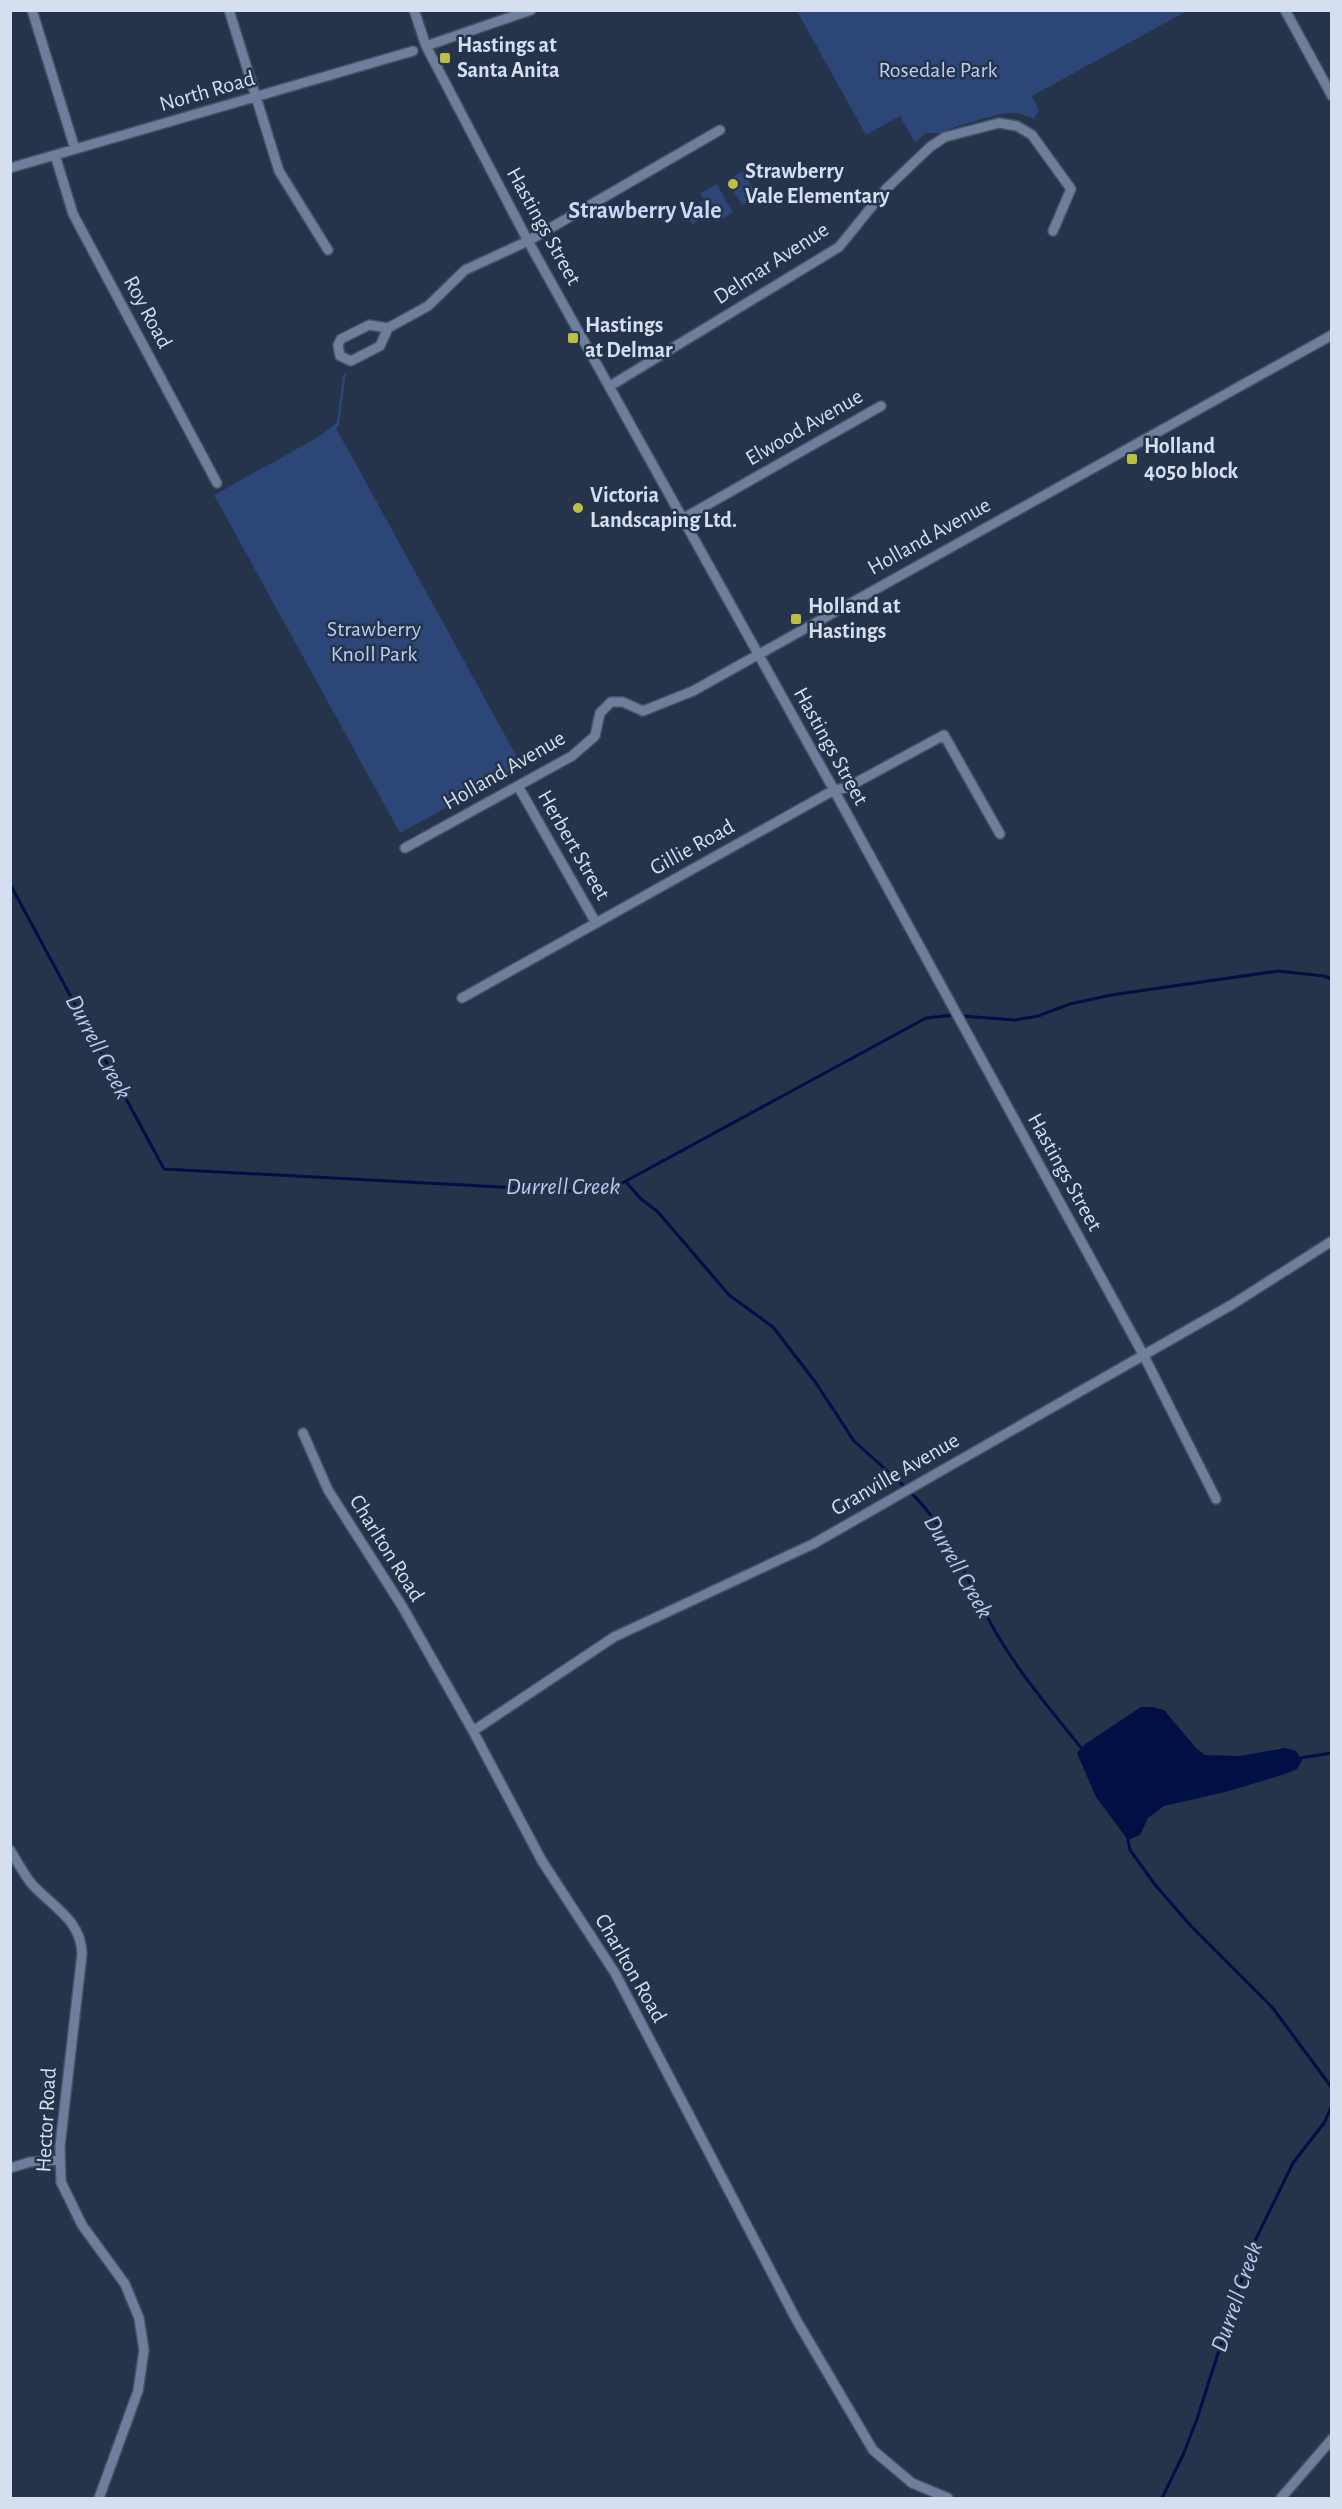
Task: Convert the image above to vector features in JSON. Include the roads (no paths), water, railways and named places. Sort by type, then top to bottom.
[{"type":"street","points":[[32,10],[75,149]]},
{"type":"street","points":[[229,10],[279,171],[328,250]]},
{"type":"street","name":"Hastings Street","points":[[414,10],[426,46],[528,241],[684,518],[1143,1354],[1216,1499]]},
{"type":"street","points":[[426,46],[531,10]]},
{"type":"street","points":[[1285,10],[1332,96]]},
{"type":"street","name":"North Road","points":[[10,168],[413,51]]},
{"type":"street","name":"Delmar Avenue","points":[[610,386],[839,247],[886,189],[930,147],[945,137],[999,123],[1017,126],[1032,135],[1071,189],[1053,231]]},
{"type":"street","points":[[388,328],[369,325],[342,339],[338,345],[340,356],[351,361],[380,346],[388,328],[428,306],[465,270],[528,241],[720,130]]},
{"type":"street","name":"Roy Road","points":[[55,155],[73,214],[217,483]]},
{"type":"street","name":"Holland Avenue","points":[[405,848],[573,756],[595,736],[600,713],[611,702],[623,702],[642,711],[693,691],[1332,335]]},
{"type":"street","name":"Elwood Avenue","points":[[684,518],[881,406]]},
{"type":"street","name":"Gillie Road","points":[[462,998],[834,790],[846,788],[944,735],[1000,834]]},
{"type":"street","name":"Herbert Street","points":[[518,786],[596,923]]},
{"type":"street","name":"Granville Avenue","points":[[473,1731],[614,1637],[813,1544],[1233,1304],[1332,1241]]},
{"type":"street","name":"Charlton Road","points":[[303,1433],[328,1490],[402,1606],[473,1731],[542,1861],[615,1973],[797,2320],[873,2450],[912,2483],[948,2499]]},
{"type":"street","name":"Hector Road","points":[[10,1850],[30,1881],[67,1917],[82,1938],[60,2160],[61,2182],[82,2225],[125,2284],[140,2318],[144,2350],[138,2391],[99,2499]]},
{"type":"street","points":[[10,2168],[30,2162],[60,2160]]},
{"type":"street","points":[[1281,2499],[1332,2439]]},
{"type":"waterway","name":"Durrell Creek","points":[[10,884],[164,1169],[576,1191],[615,1187],[926,1018],[955,1015]]},
{"type":"waterway","points":[[962,1016],[1015,1020],[1038,1016],[1070,1004],[1111,995],[1278,971],[1332,979]]},
{"type":"waterway","name":"Durrell Creek","points":[[627,1183],[641,1199],[658,1212],[729,1295],[773,1327],[816,1383],[854,1441],[905,1487]]},
{"type":"waterway","name":"Durrell Creek","points":[[910,1492],[925,1508],[950,1544],[990,1622],[1010,1655],[1082,1749]]},
{"type":"waterway","points":[[1300,1758],[1332,1753]]},
{"type":"waterway","name":"Durrell Creek","points":[[1128,1840],[1130,1850],[1156,1886],[1191,1926],[1272,2007],[1332,2088]]},
{"type":"waterway","name":"Durrell Creek","points":[[1162,2498],[1197,2419],[1252,2247],[1293,2163],[1324,2123],[1332,2106]]},
{"type":"place","name":"Hastings at Santa Anita","points":[[445,58]]},
{"type":"place","name":"Strawberry Vale Elementary","points":[[733,184]]},
{"type":"place","name":"Hastings at Delmar","points":[[573,338]]},
{"type":"place","name":"Holland 4050 block","points":[[1132,459]]},
{"type":"place","name":"Victoria Landscaping Ltd.","points":[[578,508]]},
{"type":"place","name":"Holland at Hastings","points":[[796,619]]},
{"type":"district","name":"Strawberry Vale","points":[[645,211]]},
{"type":"park label","name":"Rosedale Park","points":[[938,70]]},
{"type":"park label","name":"Strawberry Knoll Park","points":[[374,642]]}]
